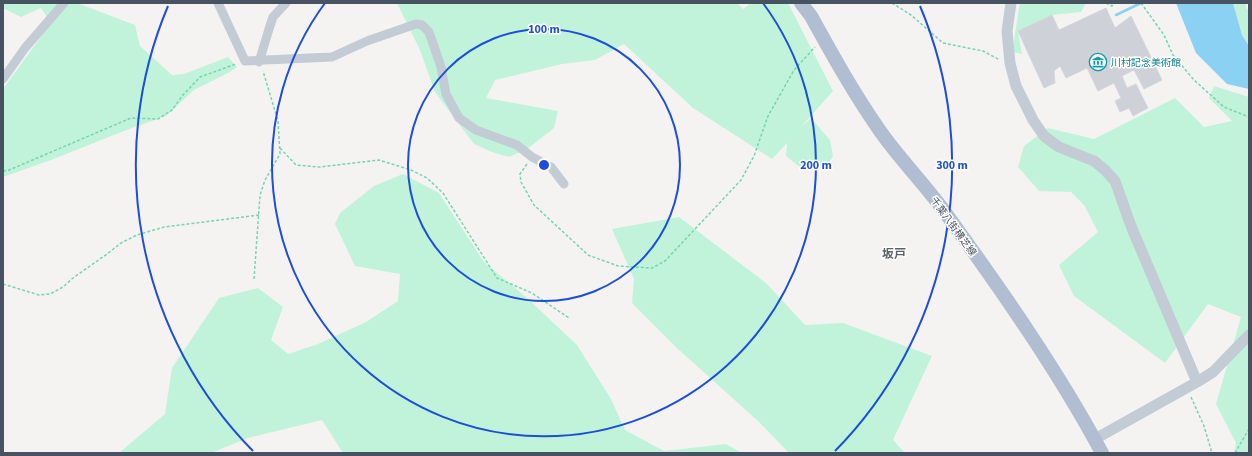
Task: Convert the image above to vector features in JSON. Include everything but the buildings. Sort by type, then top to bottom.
[{"type":"main road","name":"千葉八街横芝線","points":[[801,3],[811,16],[877,127],[946,214],[1028,332],[1095,439],[1102,453]]},
{"type":"street","points":[[3,79],[25,48],[64,3]]},
{"type":"street","points":[[218,3],[245,62],[332,57],[368,41],[416,24],[422,25],[429,32],[441,67],[446,94],[459,118],[476,130],[517,146],[532,157],[551,167],[564,184]]},
{"type":"street","points":[[259,62],[273,17],[286,3]]},
{"type":"street","points":[[1011,3],[1008,31],[1010,66],[1016,86],[1033,120],[1044,136],[1058,147],[1094,161],[1115,181],[1192,385]]},
{"type":"street","points":[[1095,439],[1213,372],[1249,335]]},
{"type":"path","points":[[892,3],[910,15],[943,42],[983,51],[1010,66]]},
{"type":"path","points":[[1106,3],[1112,6],[1115,3]]},
{"type":"path","points":[[1142,4],[1164,35],[1174,55],[1194,80],[1224,107],[1249,117]]},
{"type":"path","points":[[532,157],[520,174],[521,182],[534,205],[588,255],[618,266],[652,268],[665,261],[741,180],[754,156],[768,116],[794,70],[823,38]]},
{"type":"path","points":[[3,171],[9,170],[131,118],[158,119],[172,110],[200,77],[245,62]]},
{"type":"path","points":[[254,279],[260,195],[265,180],[280,154],[278,121],[259,62]]},
{"type":"path","points":[[280,148],[296,165],[320,167],[379,160],[411,170],[427,178],[443,193],[497,278],[532,293],[569,318]]},
{"type":"path","points":[[3,284],[39,295],[50,294],[121,243],[137,235],[164,227],[259,215]]},
{"type":"path","points":[[1192,385],[1212,453]]},
{"type":"path","points":[[1235,453],[1249,429]]},
{"type":"green space","points":[[3,3],[77,3],[135,25],[140,46],[172,75],[184,74],[228,57],[237,67],[194,90],[166,116],[3,177],[3,89],[51,23],[41,8],[21,17],[3,8]]},
{"type":"green space","points":[[397,3],[737,3],[743,9],[751,3],[788,3],[833,91],[800,128],[811,118],[830,140],[833,156],[827,166],[800,167],[786,156],[787,143],[772,159],[693,108],[624,44],[595,60],[562,64],[495,80],[486,98],[558,111],[554,128],[527,149],[509,157],[492,152],[474,144],[435,92],[420,50]]},
{"type":"green space","points":[[1020,3],[1086,3],[1081,12],[1052,15],[1018,31],[1022,54],[1012,52]]},
{"type":"green space","points":[[1233,3],[1246,3],[1246,7],[1249,12],[1249,46],[1242,35]]},
{"type":"green space","points":[[1214,86],[1249,97],[1249,453],[1234,453],[1236,443],[1216,404],[1241,317],[1208,304],[1165,363],[1074,296],[1059,265],[1098,232],[1084,205],[1071,192],[1039,191],[1018,167],[1024,146],[1048,128],[1094,139],[1175,98],[1204,127],[1232,121],[1209,98]]},
{"type":"green space","points":[[403,174],[439,193],[484,262],[526,297],[577,345],[611,399],[625,430],[664,451],[726,444],[742,453],[343,453],[322,420],[248,438],[211,453],[119,453],[165,414],[172,368],[219,298],[258,288],[283,307],[271,340],[288,354],[318,344],[366,322],[398,301],[400,274],[355,266],[335,224],[340,213],[374,186]]},
{"type":"green space","points":[[679,217],[766,283],[805,325],[843,323],[932,356],[893,440],[905,453],[789,453],[758,421],[678,349],[632,303],[634,279],[612,229]]},
{"type":"water","points":[[1176,3],[1233,3],[1242,35],[1249,46],[1249,89],[1227,84],[1196,53]]},
{"type":"waterway","points":[[1116,15],[1141,3]]},
{"type":"place","name":"川村記念美術館","points":[[1098,62]]},
{"type":"district","name":"坂戸","points":[[894,254]]}]
